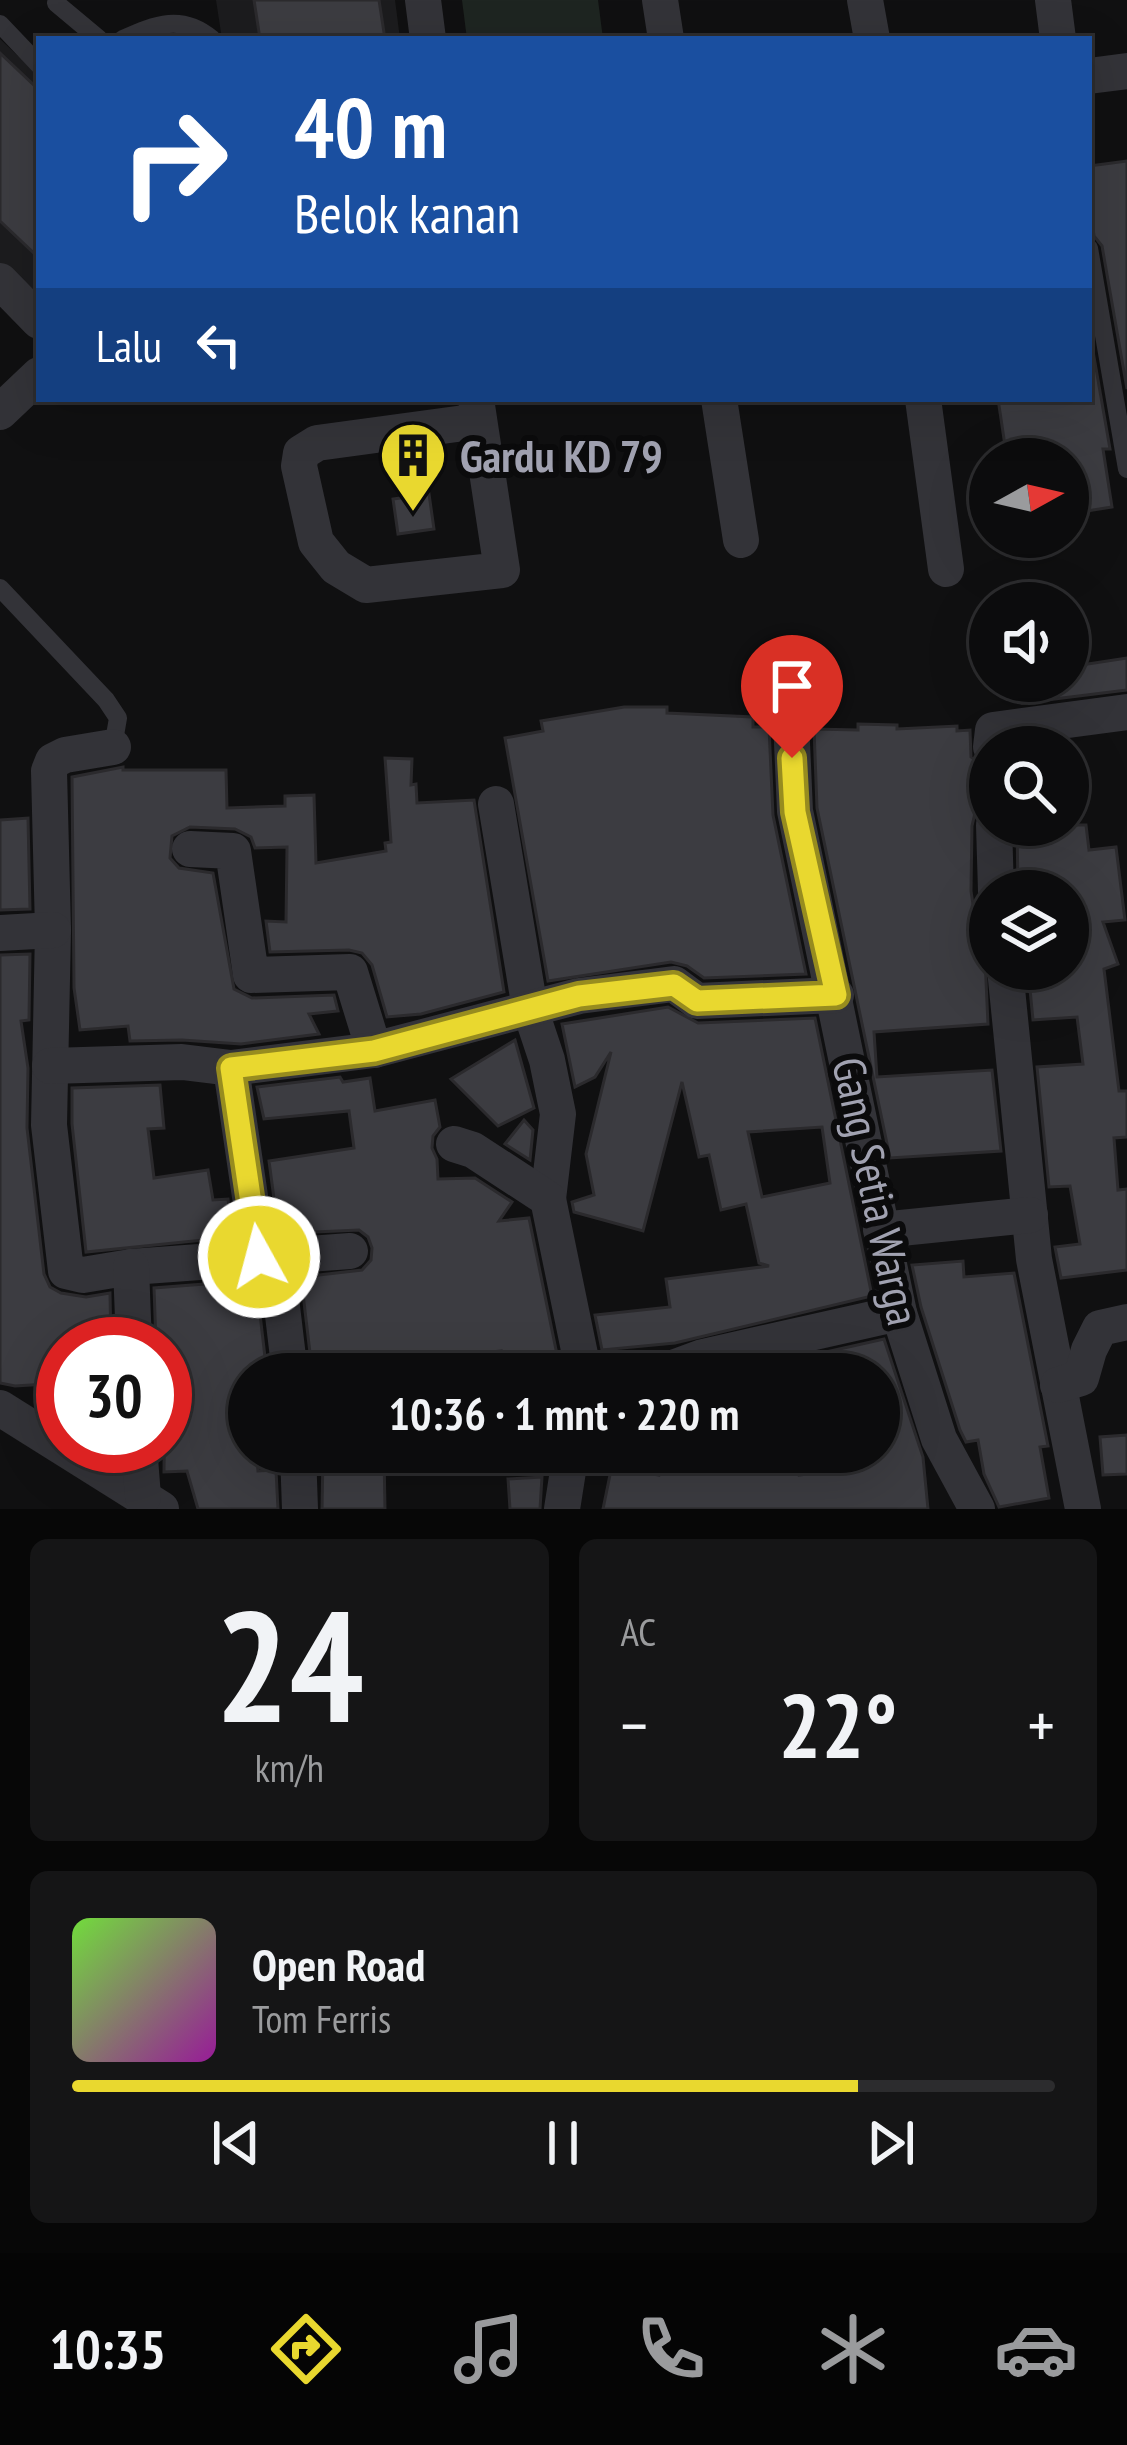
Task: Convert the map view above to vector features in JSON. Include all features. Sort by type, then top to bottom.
[{"type":"street","points":[[423,0],[428,36]]},
{"type":"street","points":[[660,0],[666,36]]},
{"type":"street","points":[[866,0],[872,36]]},
{"type":"street","points":[[1053,0],[1058,36]]},
{"type":"street","points":[[1092,76],[1127,71]]},
{"type":"street","points":[[0,280],[36,318]]},
{"type":"street","points":[[0,412],[36,378]]},
{"type":"street","points":[[719,402],[741,540]]},
{"type":"street","points":[[922,402],[946,569]]},
{"type":"street","points":[[477,410],[502,570],[366,586],[336,567],[316,542],[299,466],[301,453],[317,443],[477,410]]},
{"type":"street","points":[[1054,726],[1127,712]]},
{"type":"street","name":"Gang Setia Warga","points":[[791,720],[795,812],[899,1313],[939,1439],[977,1509]]},
{"type":"street","points":[[112,747],[65,755],[53,761],[49,771],[50,1125],[66,1270],[83,1275],[131,1267],[350,1251]]},
{"type":"street","points":[[496,804],[530,1010],[558,1114],[548,1198],[580,1353]]},
{"type":"street","points":[[190,849],[232,849],[250,974],[350,972],[374,1051]]},
{"type":"street","points":[[0,933],[53,930]]},
{"type":"street","points":[[50,1066],[182,1062],[231,1068],[374,1051],[579,996],[674,985],[697,1001],[836,995]]},
{"type":"street","points":[[1007,990],[1034,1259],[1083,1509]]},
{"type":"street","points":[[231,1068],[286,1353]]},
{"type":"street","points":[[454,1144],[466,1145],[548,1198]]},
{"type":"street","points":[[881,1230],[1030,1215]]},
{"type":"street","points":[[131,1267],[133,1317]]},
{"type":"street","points":[[721,1353],[899,1313]]},
{"type":"street","points":[[1058,1385],[1081,1378],[1100,1328],[1127,1322]]},
{"type":"street","points":[[0,1408],[140,1501]]},
{"type":"street","points":[[299,1473],[300,1509]]},
{"type":"street","points":[[562,1509],[568,1473]]},
{"type":"lane","points":[[56,3],[95,36]]},
{"type":"lane","points":[[131,36],[180,22],[191,23],[208,36]]},
{"type":"lane","points":[[0,24],[36,61]]},
{"type":"lane","points":[[1092,265],[1127,469]]},
{"type":"lane","points":[[0,588],[106,700],[118,718],[112,747]]},
{"type":"shaded area","points":[[216,0],[395,0],[400,36],[222,36]]},
{"type":"shaded area","points":[[462,0],[598,0],[603,36],[467,36]]},
{"type":"shaded area","points":[[0,39],[36,73],[36,303],[0,266]]},
{"type":"building","points":[[254,0],[379,0],[385,36],[260,36]]},
{"type":"building","points":[[0,53],[36,87],[36,255],[0,221]]},
{"type":"building","points":[[1127,161],[1127,389],[1102,246],[1094,236],[1092,166]]},
{"type":"building","points":[[1092,345],[1110,449],[1103,449],[1112,507],[1089,511],[1089,438],[1004,438],[998,402],[1092,402]]},
{"type":"building","name":"Gardu KD 79","points":[[429,494],[434,529],[398,534],[393,499]]},
{"type":"building","points":[[1127,658],[1127,690],[1089,695],[1089,664]]},
{"type":"building","points":[[624,707],[753,717],[753,727],[769,727],[773,815],[806,974],[704,978],[671,962],[548,981],[505,738],[543,731],[541,721]]},
{"type":"building","points":[[858,724],[969,730],[969,990],[986,990],[988,1024],[874,1032],[877,1077],[992,1070],[1001,1151],[890,1158],[817,808],[814,729],[858,730]]},
{"type":"building","points":[[385,758],[412,759],[411,785],[416,784],[417,803],[474,800],[504,992],[421,1014],[387,1017],[372,965],[362,953],[270,952],[266,921],[286,922],[287,847],[255,848],[251,837],[235,829],[190,827],[172,836],[170,858],[179,868],[213,873],[234,989],[252,998],[334,995],[338,1011],[309,1014],[319,1034],[241,1044],[130,1041],[128,1026],[80,1030],[74,988],[72,777],[123,767],[226,770],[227,808],[285,806],[285,796],[314,795],[316,863],[386,851],[385,843],[391,842]]},
{"type":"building","points":[[28,818],[30,909],[0,910],[0,820]]},
{"type":"building","points":[[1017,846],[1116,847],[1125,920],[1103,922],[1118,964],[1104,969],[1119,1091],[1127,1091],[1127,1137],[1114,1138],[1118,1190],[1127,1189],[1127,1270],[1061,1278],[1055,1247],[1080,1244],[1070,1186],[1049,1187],[1037,1067],[1083,1064],[1077,1017],[1033,1020],[1030,990],[1089,990],[1089,870],[1018,870]]},
{"type":"building","points":[[30,954],[29,1020],[21,1021],[28,1068],[27,1128],[44,1274],[50,1287],[61,1293],[86,1297],[110,1293],[110,1317],[36,1317],[36,1385],[15,1386],[0,1383],[0,955]]},
{"type":"building","points":[[668,1007],[698,1023],[815,1018],[872,1296],[675,1343],[602,1350],[595,1315],[670,1307],[666,1279],[769,1266],[759,1263],[746,1204],[721,1210],[709,1155],[699,1157],[682,1082],[643,1231],[574,1212],[572,1202],[594,1195],[586,1154],[611,1052],[595,1077],[575,1087],[562,1024]],"holes":[[[822,1127],[830,1183],[762,1197],[748,1132]]]},
{"type":"building","points":[[515,1040],[534,1108],[498,1126],[451,1079]]},
{"type":"building","points":[[370,1078],[375,1111],[435,1100],[440,1127],[432,1148],[438,1179],[475,1178],[512,1202],[499,1221],[529,1218],[557,1353],[310,1353],[301,1277],[362,1270],[371,1260],[372,1248],[359,1230],[293,1233],[276,1214],[269,1161],[354,1148],[349,1111],[264,1119],[257,1087]]},
{"type":"building","points":[[160,1085],[164,1128],[148,1129],[154,1178],[208,1170],[213,1200],[228,1199],[233,1237],[86,1252],[72,1088]]},
{"type":"building","points":[[524,1120],[533,1130],[530,1160],[505,1144]]},
{"type":"building","points":[[963,1261],[964,1277],[1014,1273],[1048,1446],[1040,1447],[1049,1498],[999,1507],[984,1474],[978,1440],[966,1442],[960,1430],[912,1265]]},
{"type":"building","points":[[256,1280],[265,1353],[228,1353],[228,1473],[276,1473],[278,1509],[198,1509],[188,1473],[192,1473],[192,1317],[155,1317],[154,1288]]},
{"type":"building","points":[[884,1339],[889,1353],[822,1353]]},
{"type":"building","points":[[900,1387],[923,1457],[928,1509],[603,1509],[610,1473],[900,1473]]},
{"type":"building","points":[[1127,1435],[1127,1474],[1103,1475],[1100,1437]]},
{"type":"building","points":[[323,1473],[384,1473],[385,1509],[322,1509]]},
{"type":"building","points":[[542,1477],[540,1509],[510,1509],[508,1479]]},
{"type":"place","name":"Gardu KD 79","points":[[413,514]]},
{"type":"route","points":[[259,1257],[231,1068],[374,1051],[579,996],[627,990],[674,985],[697,1001],[836,995],[795,812],[792,758]]}]
